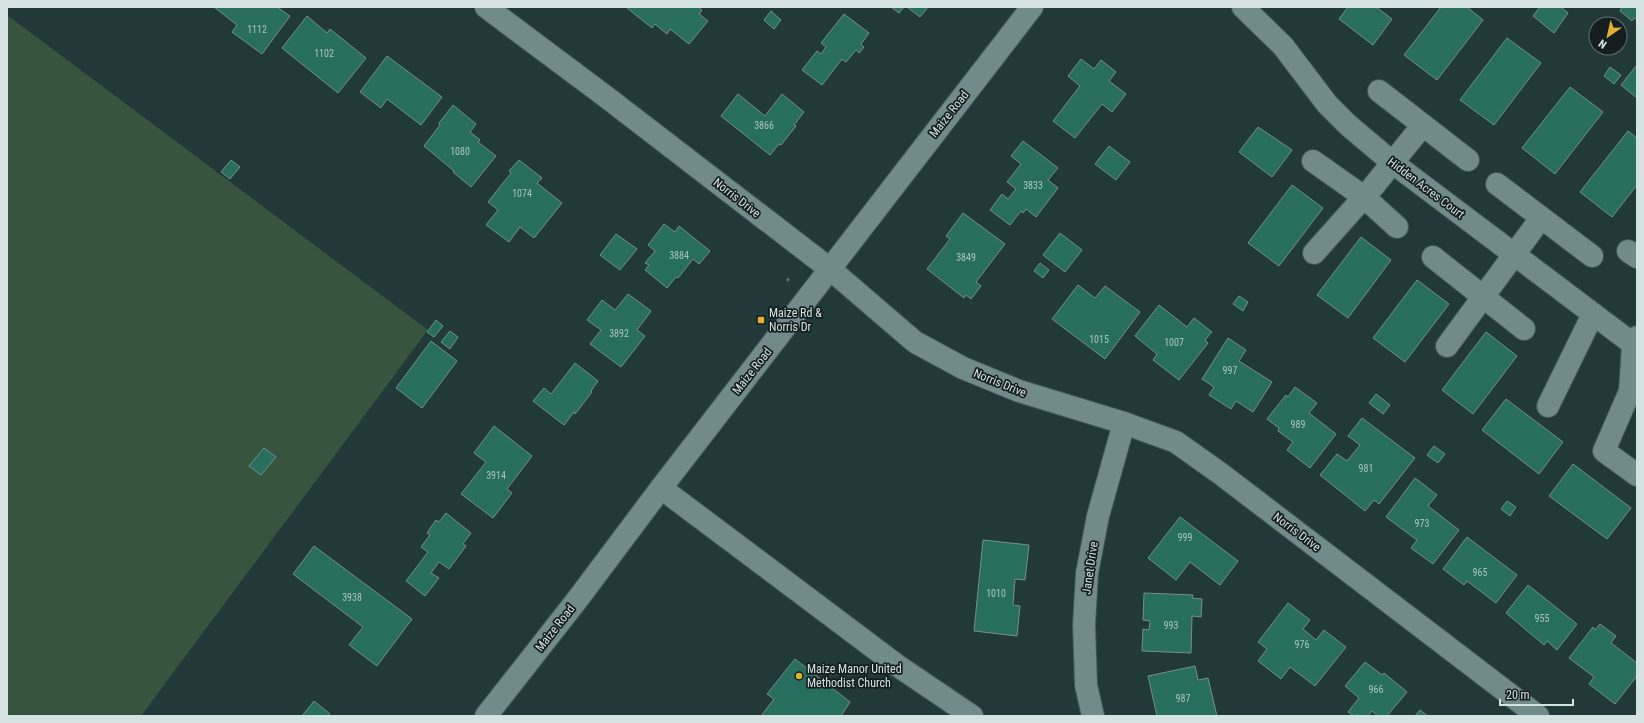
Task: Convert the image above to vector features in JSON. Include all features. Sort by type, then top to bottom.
[{"type":"street","name":"Norris Drive","points":[[486,7],[592,86],[830,269],[915,342],[962,368],[1019,391],[1124,423],[1176,442],[1202,460],[1538,716]]},
{"type":"street","name":"Maize Road","points":[[486,716],[577,600],[661,488],[1032,7]]},
{"type":"street","name":"Hidden Acres Court","points":[[1243,7],[1282,46],[1327,104],[1348,125],[1393,163],[1593,314],[1636,343]]},
{"type":"street","points":[[1378,91],[1468,160]]},
{"type":"street","points":[[1314,253],[1393,163],[1423,125]]},
{"type":"street","points":[[1312,161],[1364,197],[1397,227]]},
{"type":"street","points":[[1497,184],[1592,256]]},
{"type":"street","points":[[1447,346],[1541,218]]},
{"type":"street","points":[[1432,257],[1524,329]]},
{"type":"street","points":[[1548,406],[1593,314]]},
{"type":"street","points":[[1636,343],[1630,391],[1604,451],[1637,475]]},
{"type":"street","name":"Janet Drive","points":[[1093,716],[1086,685],[1084,625],[1087,574],[1098,516],[1124,423]]},
{"type":"street","points":[[661,488],[898,666],[972,716]]},
{"type":"green space","points":[[7,15],[428,330],[141,716],[7,716]]},
{"type":"building","points":[[214,7],[277,7],[290,16],[262,54],[232,32],[237,25]]},
{"type":"building","points":[[698,7],[702,10],[699,14],[708,21],[689,44],[670,29],[667,34],[655,24],[652,28],[627,8]]},
{"type":"building","points":[[891,7],[904,7],[899,13]]},
{"type":"building","points":[[907,7],[928,7],[920,17]]},
{"type":"building","points":[[1348,7],[1376,7],[1392,19],[1373,45],[1339,19]]},
{"type":"building","points":[[1441,7],[1467,7],[1483,20],[1437,80],[1404,55]]},
{"type":"building","points":[[1540,7],[1561,7],[1568,13],[1554,33],[1533,16]]},
{"type":"building","points":[[1622,7],[1637,7],[1637,20],[1634,18],[1632,21],[1628,16],[1620,11]]},
{"type":"building","points":[[771,11],[781,20],[774,29],[764,20]]},
{"type":"building","points":[[844,14],[869,33],[861,44],[864,47],[859,53],[856,50],[846,62],[842,59],[822,85],[802,70],[817,51],[821,54],[826,47],[821,43]]},
{"type":"building","points":[[307,16],[327,33],[330,29],[366,58],[338,93],[282,48]]},
{"type":"building","points":[[1507,38],[1541,63],[1494,125],[1460,100]]},
{"type":"building","points":[[387,56],[442,97],[421,125],[387,99],[381,108],[360,92]]},
{"type":"building","points":[[1081,59],[1094,69],[1101,60],[1116,72],[1109,81],[1126,94],[1112,112],[1102,104],[1075,138],[1053,121],[1080,86],[1068,76]]},
{"type":"building","points":[[1636,66],[1637,67],[1637,98],[1621,85]]},
{"type":"building","points":[[1610,67],[1621,75],[1614,84],[1604,76]]},
{"type":"building","points":[[1570,87],[1603,112],[1555,174],[1522,148]]},
{"type":"building","points":[[738,94],[765,116],[782,94],[804,112],[794,125],[796,126],[781,145],[779,144],[770,155],[721,116]]},
{"type":"building","points":[[453,105],[476,124],[470,132],[480,140],[478,142],[496,156],[471,187],[424,146]]},
{"type":"building","points":[[1258,127],[1292,150],[1272,177],[1239,152]]},
{"type":"building","points":[[1628,131],[1637,138],[1637,185],[1612,217],[1580,192]]},
{"type":"building","points":[[1023,141],[1058,168],[1048,180],[1058,188],[1036,217],[1026,209],[1023,213],[1021,211],[1010,225],[990,210],[1002,194],[1008,199],[1016,189],[1007,182],[1021,164],[1011,156]]},
{"type":"building","points":[[1109,146],[1130,162],[1116,180],[1095,164]]},
{"type":"building","points":[[231,160],[240,167],[230,179],[221,172]]},
{"type":"building","points":[[519,160],[542,178],[537,183],[562,203],[534,238],[520,227],[509,242],[486,225],[498,210],[488,202],[511,173],[509,171]]},
{"type":"building","points":[[1292,185],[1323,208],[1279,266],[1248,243]]},
{"type":"building","points":[[963,213],[1005,244],[976,282],[981,286],[971,299],[966,295],[964,298],[927,269],[950,239],[946,236]]},
{"type":"building","points":[[664,224],[675,232],[679,226],[710,251],[699,264],[693,259],[678,278],[676,277],[667,288],[645,270],[649,265],[645,263],[655,251],[648,245]]},
{"type":"building","points":[[1060,233],[1082,250],[1065,272],[1043,255]]},
{"type":"building","points":[[616,234],[637,249],[620,270],[600,255]]},
{"type":"building","points":[[1361,237],[1391,260],[1348,318],[1317,295]]},
{"type":"building","points":[[1040,263],[1049,270],[1043,278],[1034,271]]},
{"type":"building","points":[[1417,280],[1449,304],[1405,362],[1373,338]]},
{"type":"building","points":[[1078,285],[1095,298],[1105,286],[1140,312],[1105,359],[1052,319]]},
{"type":"building","points":[[628,294],[651,311],[637,330],[645,336],[621,367],[590,344],[601,330],[587,320],[602,300],[615,310]]},
{"type":"building","points":[[1239,296],[1248,302],[1243,311],[1233,304]]},
{"type":"building","points":[[1159,305],[1187,327],[1194,318],[1212,332],[1205,340],[1208,343],[1179,380],[1153,360],[1157,354],[1135,336]]},
{"type":"building","points":[[436,320],[443,326],[434,337],[427,332]]},
{"type":"building","points":[[450,331],[458,337],[450,349],[441,342]]},
{"type":"building","points":[[1486,332],[1517,356],[1473,414],[1442,390]]},
{"type":"building","points":[[1228,338],[1246,350],[1239,361],[1272,382],[1253,412],[1236,401],[1231,409],[1209,395],[1214,387],[1202,379]]},
{"type":"building","points":[[431,341],[457,361],[422,408],[396,388]]},
{"type":"building","points":[[575,363],[598,381],[591,391],[592,392],[575,414],[574,412],[564,425],[533,401],[544,388],[551,394]]},
{"type":"building","points":[[1295,387],[1317,403],[1309,413],[1336,434],[1310,468],[1287,450],[1293,442],[1278,431],[1279,428],[1267,419],[1286,395],[1288,397]]},
{"type":"building","points":[[1376,394],[1390,405],[1383,414],[1369,403]]},
{"type":"building","points":[[1506,399],[1563,442],[1539,474],[1482,430]]},
{"type":"building","points":[[1362,418],[1415,458],[1379,504],[1374,500],[1365,511],[1320,475],[1337,454],[1347,461],[1360,445],[1348,436]]},
{"type":"building","points":[[494,426],[532,456],[507,489],[512,493],[493,518],[461,494],[486,462],[474,453]]},
{"type":"building","points":[[1434,446],[1445,454],[1438,463],[1427,455]]},
{"type":"building","points":[[264,448],[276,457],[261,475],[249,466]]},
{"type":"building","points":[[1573,464],[1631,508],[1607,539],[1549,496]]},
{"type":"building","points":[[1415,478],[1437,495],[1428,506],[1459,530],[1433,564],[1411,548],[1417,540],[1386,517]]},
{"type":"building","points":[[1507,501],[1516,507],[1510,516],[1501,509]]},
{"type":"building","points":[[446,513],[471,533],[463,544],[466,546],[449,569],[439,562],[431,573],[439,578],[425,596],[406,581],[428,552],[421,547],[430,535],[427,533],[436,520],[439,522]]},
{"type":"building","points":[[1180,517],[1238,561],[1220,585],[1190,562],[1176,580],[1148,558]]},
{"type":"building","points":[[1467,537],[1517,575],[1496,603],[1467,581],[1464,585],[1443,569]]},
{"type":"building","points":[[983,540],[1029,545],[1025,580],[1015,579],[1013,605],[1020,606],[1017,636],[974,631]]},
{"type":"building","points":[[314,546],[412,619],[377,666],[349,645],[363,627],[293,574]]},
{"type":"building","points":[[1528,585],[1577,624],[1557,650],[1547,641],[1544,645],[1506,613]]},
{"type":"building","points":[[1144,593],[1193,595],[1192,598],[1202,599],[1201,617],[1192,616],[1191,653],[1142,651],[1143,629],[1149,630],[1150,621],[1143,620]]},
{"type":"building","points":[[1288,603],[1310,620],[1303,629],[1316,640],[1324,630],[1346,647],[1315,686],[1290,667],[1281,679],[1258,661],[1267,649],[1258,642]]},
{"type":"building","points":[[1600,624],[1616,636],[1611,643],[1637,663],[1637,676],[1615,704],[1589,684],[1594,677],[1569,658],[1593,627],[1595,630]]},
{"type":"building","name":"Maize Manor United Methodist Church","points":[[795,659],[850,702],[841,716],[761,716],[774,699],[767,694]]},
{"type":"building","points":[[1365,662],[1382,675],[1384,673],[1407,692],[1387,716],[1378,716],[1372,711],[1368,716],[1354,716],[1348,712],[1359,698],[1345,686]]},
{"type":"building","points":[[1195,666],[1198,680],[1208,678],[1217,716],[1157,716],[1148,676]]},
{"type":"building","points":[[314,701],[330,714],[328,716],[302,716]]},
{"type":"building","points":[[1420,710],[1428,716],[1415,716]]},
{"type":"place","name":"Maize Rd & Norris Dr","points":[[761,320]]},
{"type":"place","name":"Maize Manor United Methodist Church","points":[[799,676]]}]
